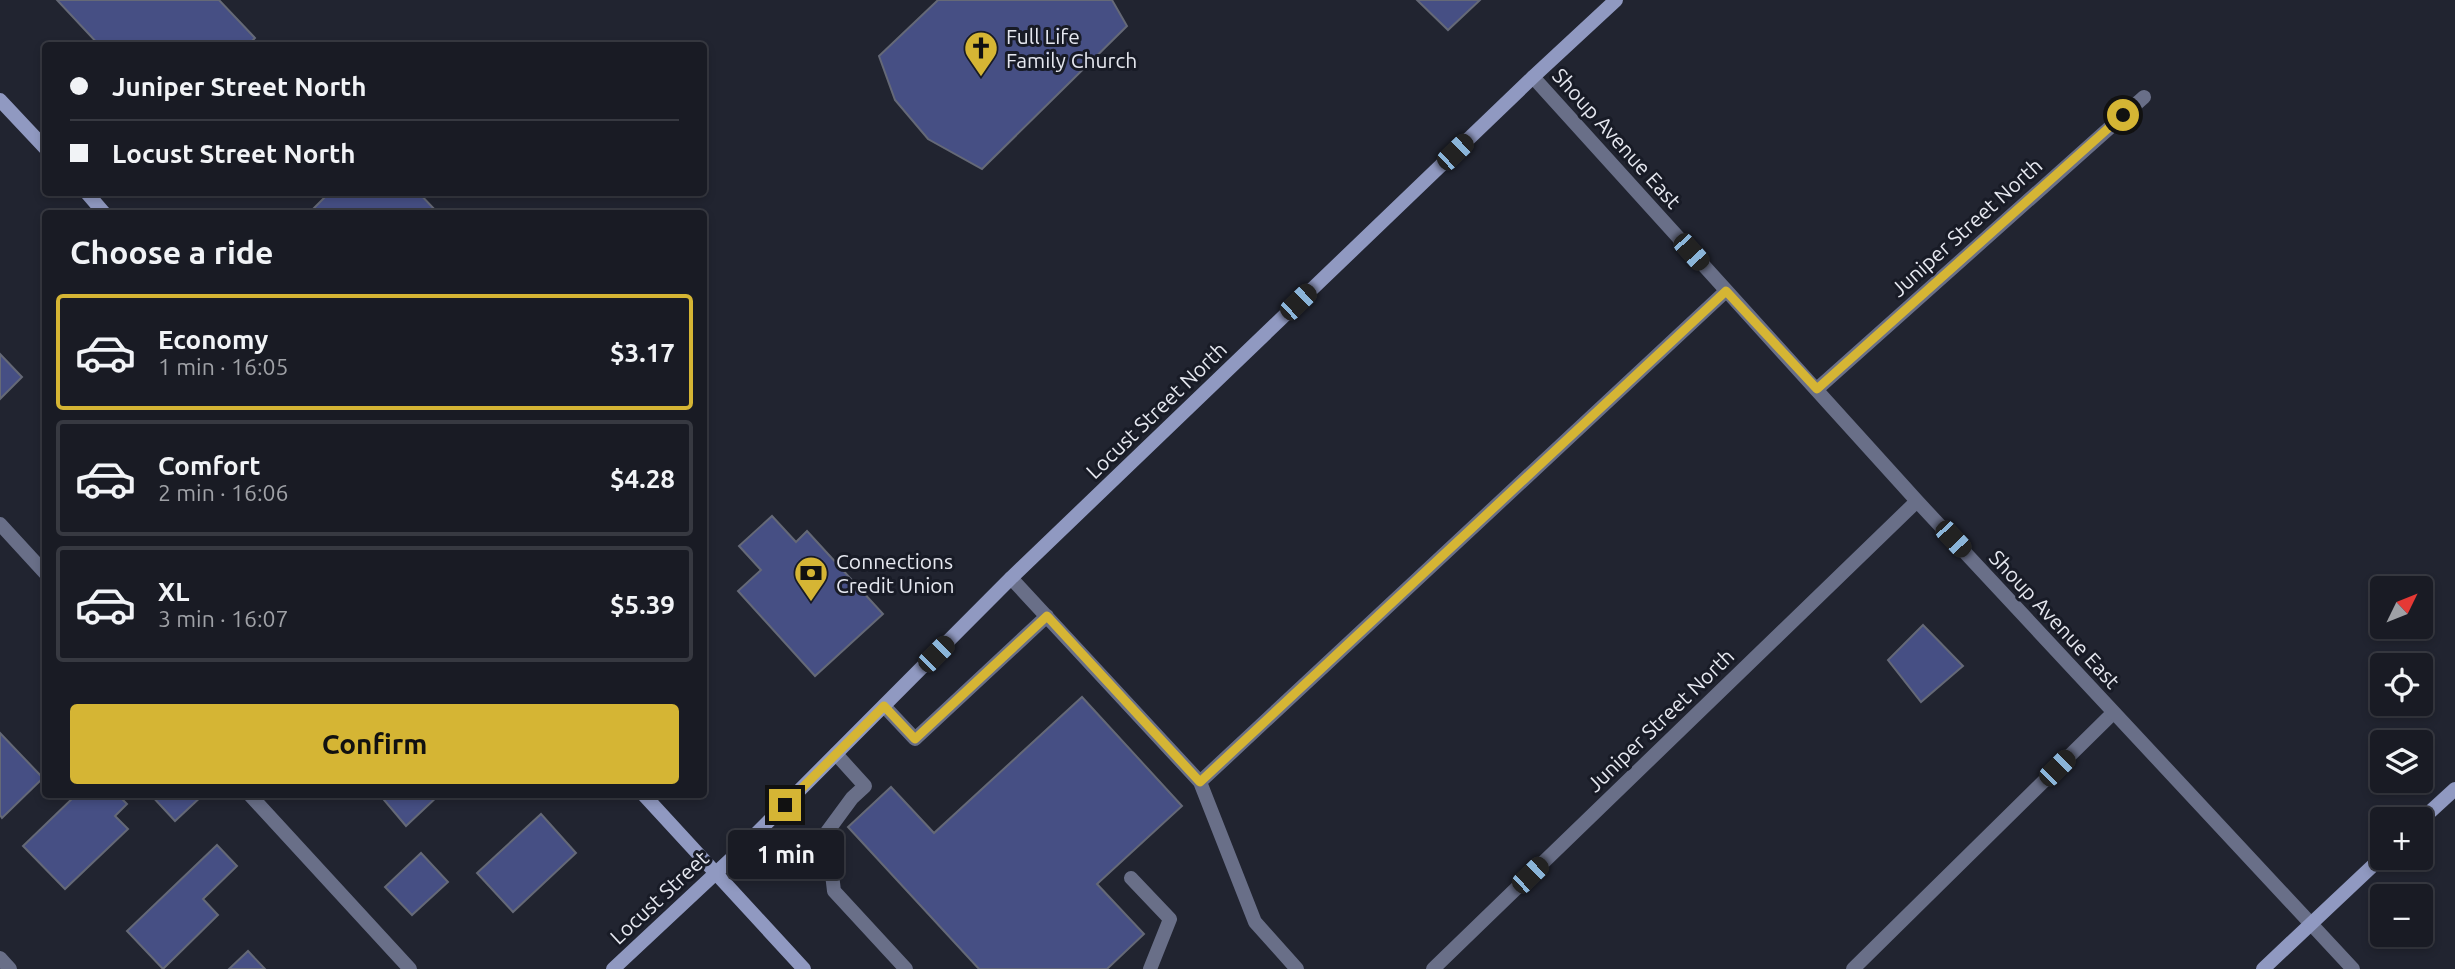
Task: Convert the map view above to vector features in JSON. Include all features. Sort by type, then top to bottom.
[{"type":"street","name":"Locust Street North","points":[[733,857],[1011,578],[1616,0]]},
{"type":"street","name":"Shoup Avenue East","points":[[1533,77],[1917,501],[2353,969]]},
{"type":"street","name":"Juniper Street North","points":[[1817,389],[2144,97]]},
{"type":"street","points":[[0,100],[42,145]]},
{"type":"street","points":[[89,196],[102,210]]},
{"type":"street","points":[[1200,782],[1726,291]]},
{"type":"street","name":"Juniper Street North","points":[[1433,969],[1917,501]]},
{"type":"street","points":[[0,524],[42,570]]},
{"type":"street","points":[[1011,578],[1200,782],[1255,922],[1297,969]]},
{"type":"street","points":[[884,706],[915,739],[1047,616]]},
{"type":"street","points":[[1853,969],[2113,713]]},
{"type":"street","points":[[836,754],[865,786],[852,798],[827,832],[834,891],[906,969]]},
{"type":"street","points":[[2433,809],[2455,789]]},
{"type":"street","points":[[253,798],[410,969]]},
{"type":"street","points":[[647,798],[804,969]]},
{"type":"street","name":"Locust Street","points":[[613,969],[733,857]]},
{"type":"street","points":[[2263,969],[2370,868]]},
{"type":"street","points":[[1131,878],[1170,919],[1150,969]]},
{"type":"street","points":[[0,958],[10,969]]},
{"type":"building","points":[[57,0],[219,0],[255,38],[251,42],[96,42]]},
{"type":"building","name":"Full Life Family Church","points":[[938,0],[1112,0],[1127,26],[982,169],[928,139],[895,100],[879,56]]},
{"type":"building","points":[[1417,0],[1480,0],[1448,30]]},
{"type":"building","points":[[326,196],[422,196],[435,210],[312,210]]},
{"type":"building","points":[[0,354],[22,377],[0,399]]},
{"type":"building","name":"Connections Credit Union","points":[[772,516],[796,542],[807,531],[883,614],[815,676],[738,591],[761,570],[739,546]]},
{"type":"building","points":[[1923,625],[1963,666],[1921,702],[1888,660]]},
{"type":"building","points":[[1082,697],[1182,806],[1097,884],[1144,934],[1107,969],[979,969],[848,827],[891,787],[934,833]]},
{"type":"building","points":[[0,733],[42,779],[2,818]]},
{"type":"building","points":[[73,798],[121,798],[127,804],[115,816],[128,829],[65,889],[23,846]]},
{"type":"building","points":[[154,798],[200,798],[175,821]]},
{"type":"building","points":[[382,798],[436,798],[406,826]]},
{"type":"building","points":[[541,814],[576,853],[513,912],[477,873]]},
{"type":"building","points":[[217,845],[237,866],[203,899],[218,915],[163,969],[127,931]]},
{"type":"building","points":[[421,853],[448,882],[412,915],[385,887]]},
{"type":"building","points":[[248,951],[265,969],[229,969]]},
{"type":"place","name":"Full Life Family Church","points":[[981,78]]},
{"type":"place","name":"Connections Credit Union","points":[[811,603]]},
{"type":"route","points":[[785,805],[884,706],[915,739],[1047,616],[1200,782],[1726,291],[1817,389],[2123,115]]}]
